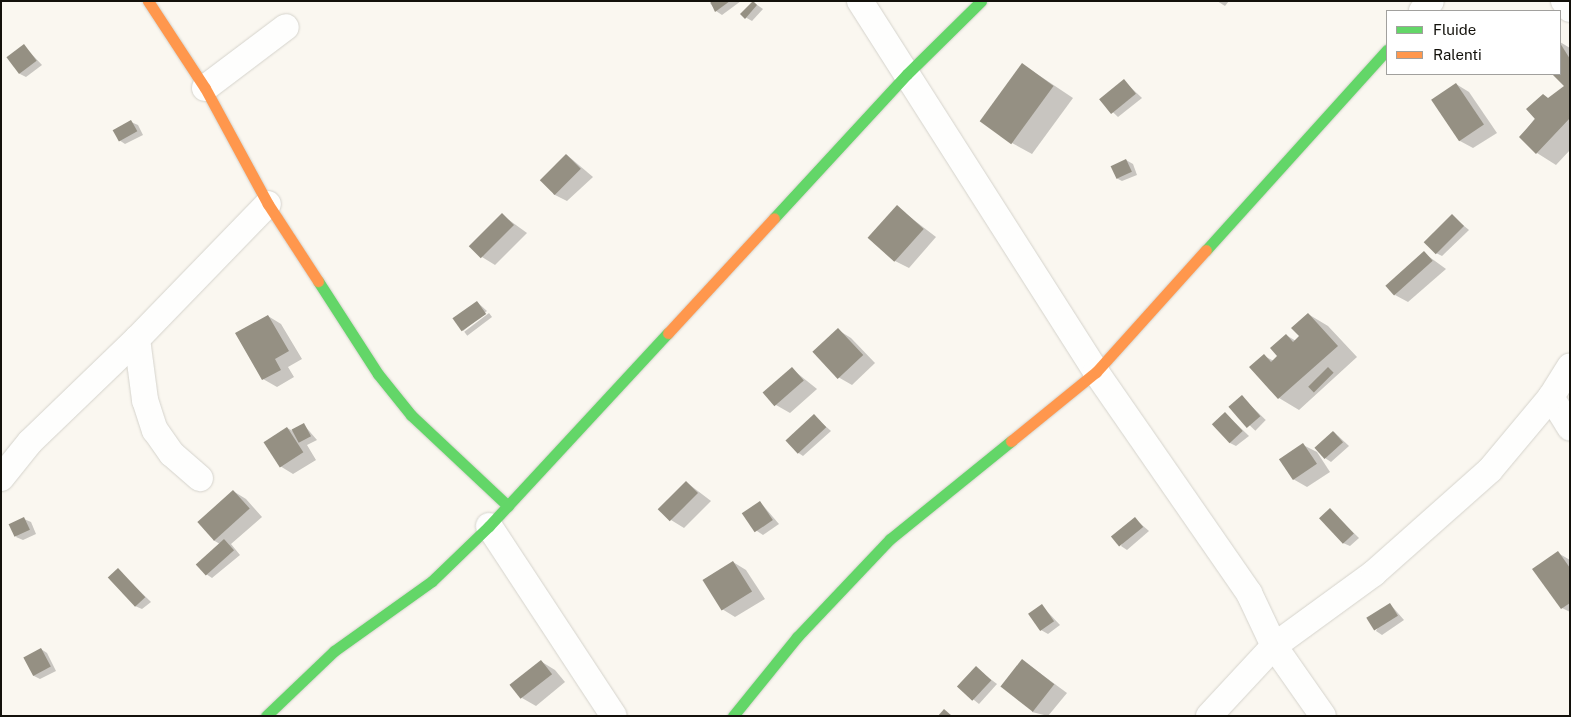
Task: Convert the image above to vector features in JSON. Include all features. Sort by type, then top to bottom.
[{"type":"street","points":[[148,1],[205,88],[268,204],[378,374],[411,415],[508,506]]},
{"type":"street","points":[[860,1],[1096,372],[1249,593],[1274,646],[1323,716]]},
{"type":"street","points":[[266,716],[290,690],[334,651],[432,581],[489,526],[907,74],[981,1]]},
{"type":"street","points":[[1564,1],[1570,9]]},
{"type":"street","points":[[205,88],[286,26]]},
{"type":"street","points":[[733,716],[796,637],[890,540],[1096,372],[1386,51]]},
{"type":"street","points":[[1,478],[30,442],[137,339],[268,204]]},
{"type":"street","points":[[137,339],[145,400],[155,430],[172,454],[200,478]]},
{"type":"street","points":[[1209,716],[1274,646],[1374,573],[1490,470],[1551,398],[1570,366]]},
{"type":"street","points":[[1551,398],[1570,427]]},
{"type":"street","points":[[489,526],[614,716]]},
{"type":"building","points":[[710,1],[730,1],[715,12]]},
{"type":"building","points":[[753,1],[757,5],[745,19],[740,14]]},
{"type":"building","points":[[24,44],[37,61],[19,74],[6,57]]},
{"type":"building","points":[[1561,45],[1570,59],[1570,118],[1536,154],[1519,137],[1535,119],[1526,109],[1543,94],[1548,98],[1564,86],[1553,75],[1561,75]]},
{"type":"building","points":[[1022,63],[1054,86],[1011,144],[980,121]]},
{"type":"building","points":[[1124,79],[1136,94],[1111,114],[1099,99]]},
{"type":"building","points":[[1456,83],[1484,124],[1459,141],[1431,100]]},
{"type":"building","points":[[131,120],[137,131],[119,142],[113,130]]},
{"type":"building","points":[[566,154],[581,169],[555,195],[540,180]]},
{"type":"building","points":[[1126,159],[1132,172],[1117,179],[1111,166]]},
{"type":"building","points":[[897,205],[924,229],[894,262],[868,238]]},
{"type":"building","points":[[502,213],[514,225],[481,258],[469,246]]},
{"type":"building","points":[[1452,214],[1464,226],[1436,254],[1424,242]]},
{"type":"building","points":[[1424,251],[1433,261],[1394,295],[1385,286]]},
{"type":"building","points":[[477,301],[486,314],[462,331],[452,318]]},
{"type":"building","points":[[1308,313],[1338,346],[1278,399],[1249,367],[1264,354],[1271,362],[1277,356],[1270,348],[1286,334],[1293,342],[1299,336],[1291,328]]},
{"type":"building","points":[[268,315],[289,351],[275,359],[281,370],[262,380],[235,333]]},
{"type":"building","points":[[838,328],[863,355],[838,379],[812,352]]},
{"type":"building","points":[[792,367],[804,381],[774,406],[763,393]]},
{"type":"building","points":[[1328,367],[1334,373],[1314,392],[1308,387]]},
{"type":"building","points":[[1242,395],[1260,416],[1247,428],[1228,407]]},
{"type":"building","points":[[1225,412],[1243,431],[1230,443],[1212,424]]},
{"type":"building","points":[[814,414],[826,427],[798,454],[785,441]]},
{"type":"building","points":[[304,423],[311,436],[299,443],[292,430]]},
{"type":"building","points":[[287,427],[303,452],[280,467],[264,442]]},
{"type":"building","points":[[1333,431],[1343,442],[1324,459],[1314,448]]},
{"type":"building","points":[[1303,443],[1317,464],[1293,480],[1279,459]]},
{"type":"building","points":[[686,481],[698,493],[670,521],[658,509]]},
{"type":"building","points":[[233,490],[250,509],[214,541],[197,522]]},
{"type":"building","points":[[760,501],[773,520],[755,532],[742,513]]},
{"type":"building","points":[[1330,508],[1354,534],[1343,544],[1319,518]]},
{"type":"building","points":[[24,517],[30,530],[15,537],[9,524]]},
{"type":"building","points":[[1135,517],[1143,527],[1119,547],[1111,537]]},
{"type":"building","points":[[224,539],[234,550],[206,576],[196,564]]},
{"type":"building","points":[[1558,551],[1570,568],[1570,603],[1561,609],[1532,569]]},
{"type":"building","points":[[733,561],[752,592],[722,611],[702,580]]},
{"type":"building","points":[[118,568],[145,597],[135,607],[108,578]]},
{"type":"building","points":[[1390,603],[1398,616],[1374,631],[1366,618]]},
{"type":"building","points":[[1042,604],[1054,621],[1040,631],[1028,614]]},
{"type":"building","points":[[41,648],[51,667],[33,676],[23,657]]},
{"type":"building","points":[[1022,659],[1054,684],[1033,712],[1000,687]]},
{"type":"building","points":[[541,660],[552,674],[521,699],[509,685]]},
{"type":"building","points":[[976,666],[991,680],[972,701],[957,686]]},
{"type":"building","points":[[944,709],[952,716],[938,716]]},
{"type":"traffic: fast","points":[[774,218],[907,74],[981,1]]},
{"type":"traffic: fast","points":[[1206,250],[1386,51]]},
{"type":"traffic: fast","points":[[318,281],[378,374],[411,415],[508,506]]},
{"type":"traffic: fast","points":[[266,716],[334,651],[432,581],[489,526],[668,333]]},
{"type":"traffic: fast","points":[[733,716],[797,637],[890,539],[1011,441]]},
{"type":"traffic: slow","points":[[148,1],[205,88],[268,204],[318,281]]},
{"type":"traffic: slow","points":[[668,333],[774,218]]},
{"type":"traffic: slow","points":[[1011,441],[1096,372],[1206,250]]}]
